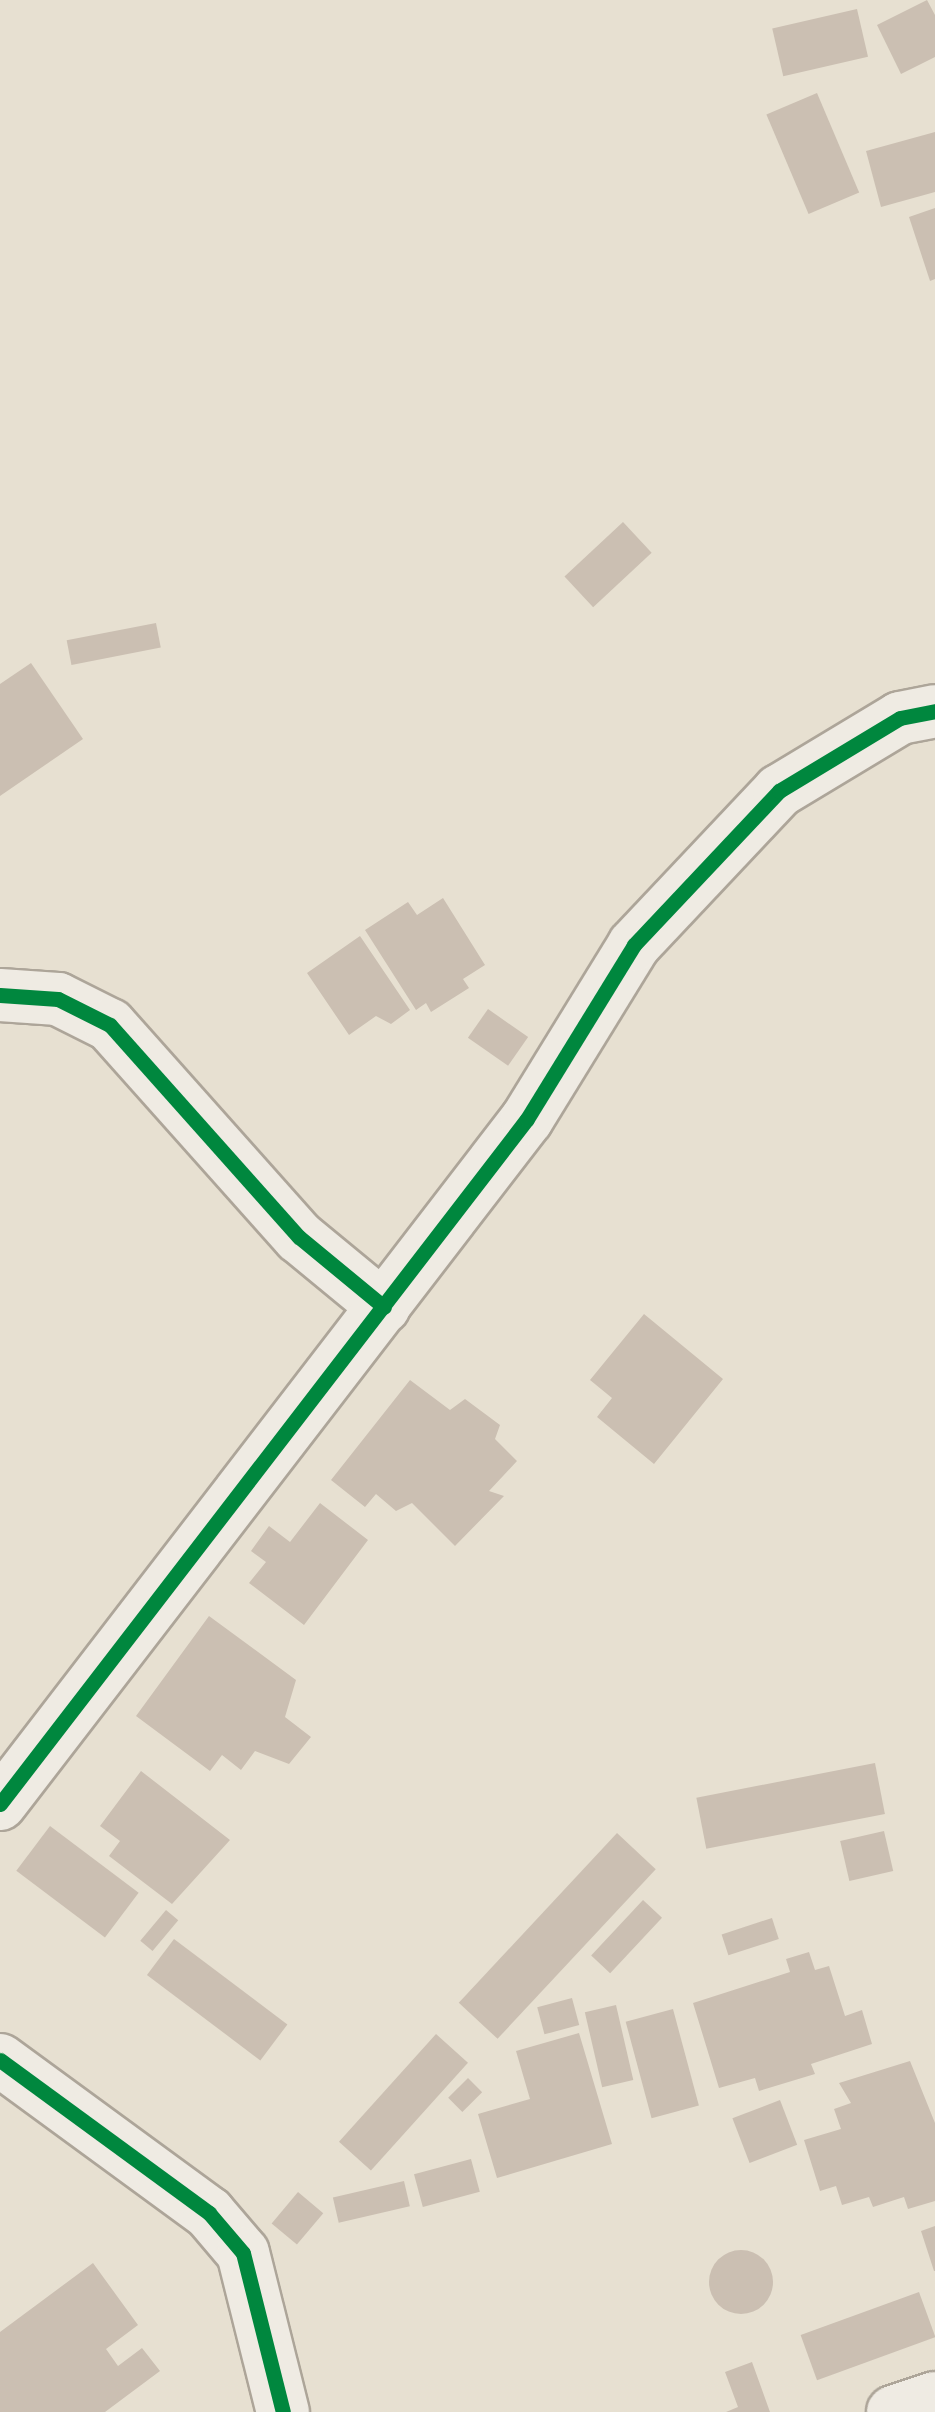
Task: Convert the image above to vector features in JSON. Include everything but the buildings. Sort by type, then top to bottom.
[{"type":"street","points":[[0,1804],[528,1119],[634,945],[780,791],[900,718],[935,711]]},
{"type":"street","points":[[0,995],[58,998],[110,1025],[299,1237],[384,1307]]},
{"type":"street","points":[[0,2060],[209,2213],[243,2253],[283,2412]]},
{"type":"street","points":[[893,2412],[935,2398]]},
{"type":"cycle path","points":[[0,1804],[527,1119],[634,945],[779,791],[900,718],[935,711]]},
{"type":"cycle path","points":[[0,995],[58,999],[110,1025],[299,1237],[384,1307]]},
{"type":"cycle path","points":[[0,2060],[209,2213],[243,2253],[283,2412]]}]
